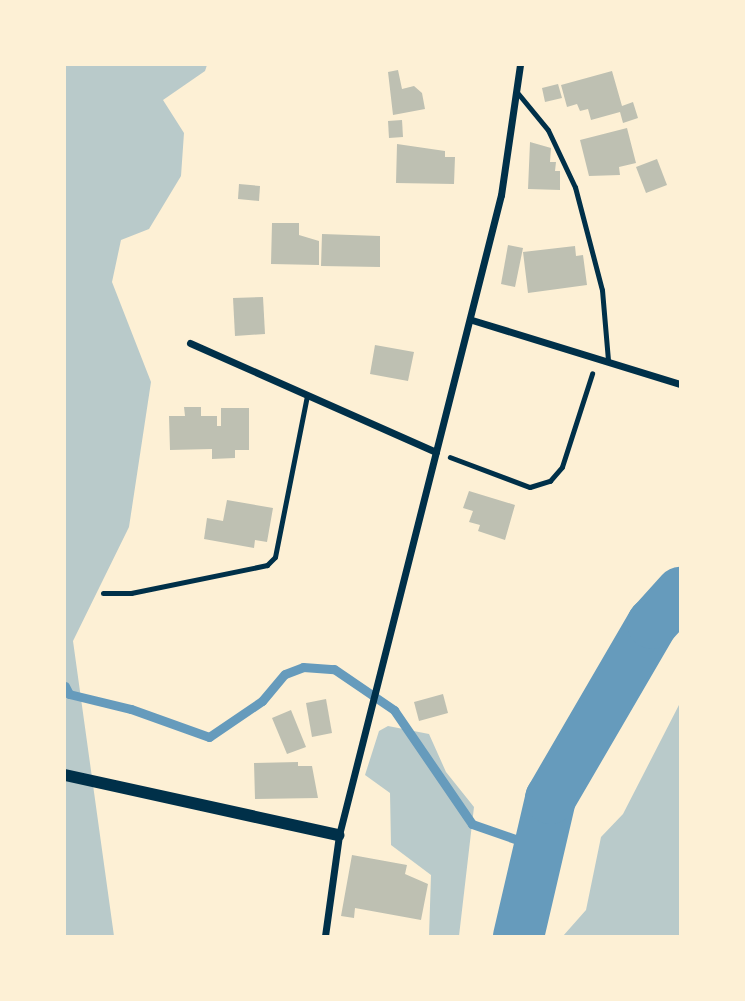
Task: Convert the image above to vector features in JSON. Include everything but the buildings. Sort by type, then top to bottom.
[{"type":"street","points":[[325,936],[339,835],[472,320],[500,195],[520,65]]},
{"type":"street","points":[[472,320],[680,384]]},
{"type":"street","points":[[190,343],[436,452]]},
{"type":"street","points":[[65,775],[339,835]]},
{"type":"lane","points":[[516,91],[548,130],[575,187],[602,290],[608,360]]},
{"type":"lane","points":[[103,593],[131,593],[267,565],[275,557],[307,395]]},
{"type":"path","points":[[436,452],[530,487],[550,481],[562,467],[588,378],[608,360]]},
{"type":"shaded area","points":[[65,65],[207,65],[205,71],[163,100],[184,133],[181,176],[149,229],[121,240],[112,282],[151,382],[129,527],[73,641],[114,936],[65,936]]},
{"type":"shaded area","points":[[680,703],[680,936],[563,936],[586,910],[601,837],[623,814]]},
{"type":"shaded area","points":[[388,726],[429,734],[446,772],[474,807],[459,936],[429,936],[431,875],[391,845],[390,793],[365,775],[379,731]]},
{"type":"waterway","points":[[518,936],[550,798],[652,623],[680,592]]},
{"type":"waterway","points":[[65,686],[69,694],[131,709],[209,737],[262,701],[285,674],[303,667],[334,669],[394,710],[472,824],[538,847]]}]
